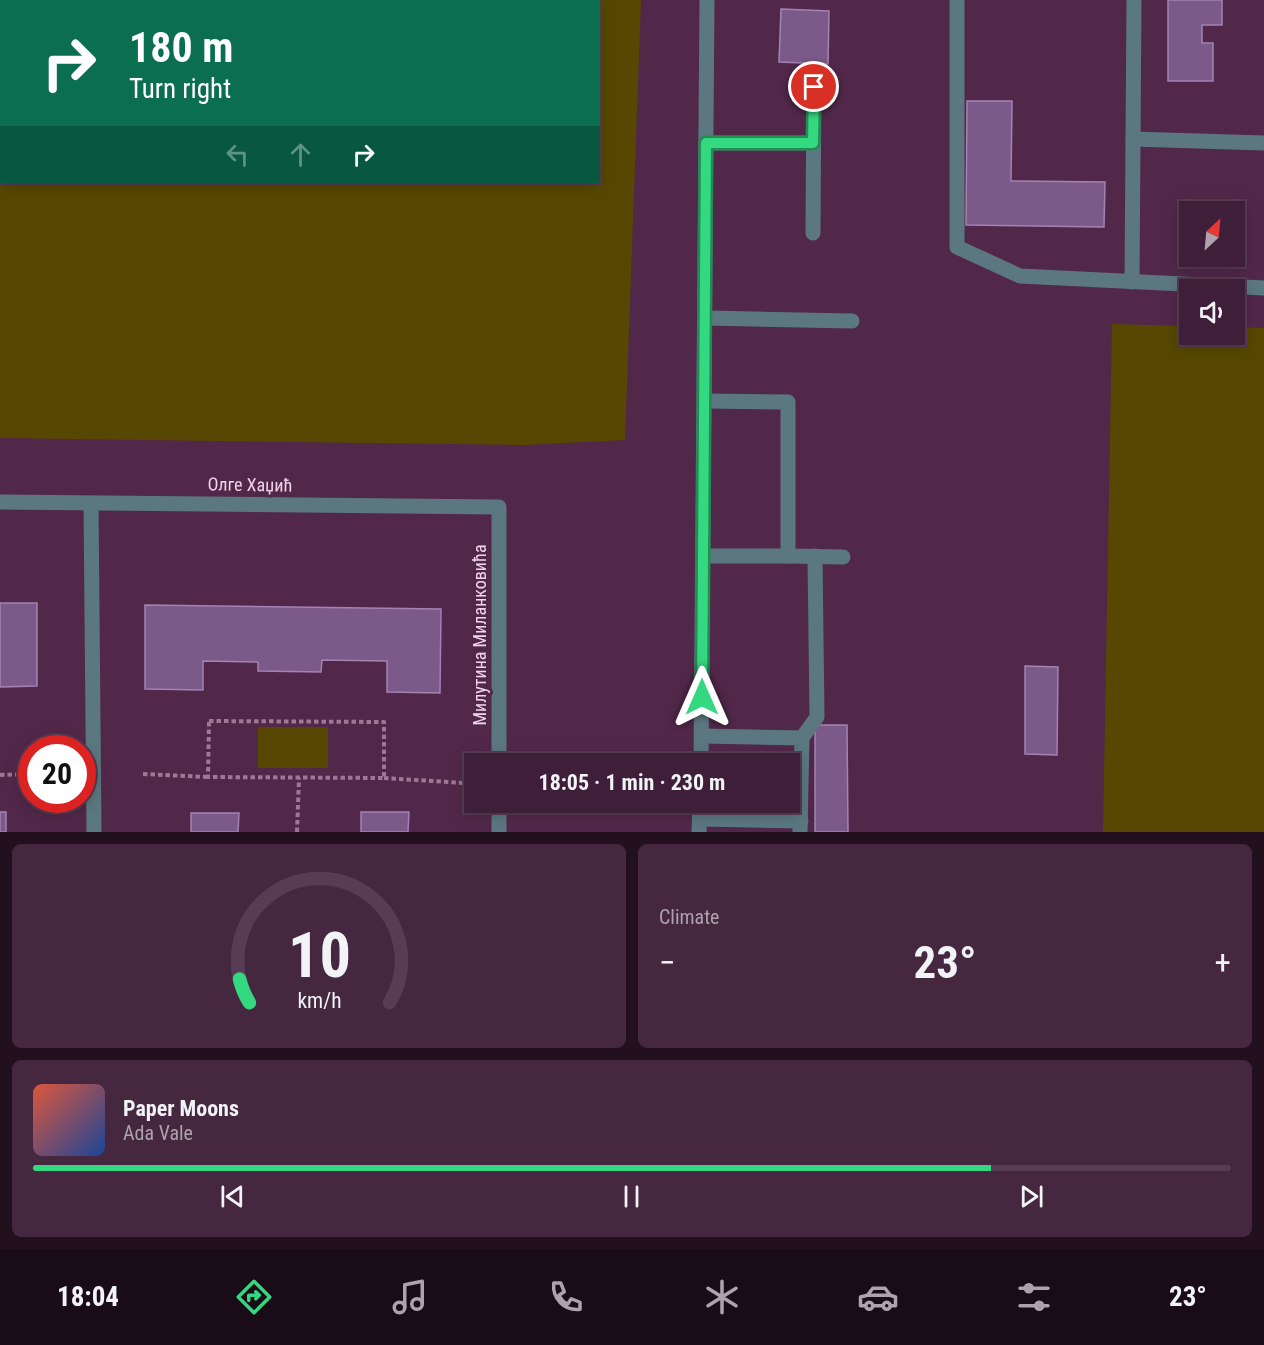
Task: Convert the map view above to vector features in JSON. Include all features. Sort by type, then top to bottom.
[{"type":"street","points":[[701,753],[707,318],[707,0]]},
{"type":"street","points":[[957,0],[957,247],[1020,276],[1264,288]]},
{"type":"street","points":[[1132,282],[1134,0]]},
{"type":"street","points":[[813,233],[814,69]]},
{"type":"street","points":[[1133,139],[1264,143]]},
{"type":"street","points":[[706,143],[813,143]]},
{"type":"street","points":[[707,318],[852,321]]},
{"type":"street","points":[[706,401],[788,402],[788,556]]},
{"type":"street","name":"Олге Хаџић","points":[[0,502],[500,507]]},
{"type":"street","points":[[91,503],[94,832]]},
{"type":"street","name":"Милутина Миланковића","points":[[499,753],[500,507]]},
{"type":"street","points":[[704,556],[843,556]]},
{"type":"street","points":[[699,826],[800,827],[802,738],[817,717],[815,556]]},
{"type":"street","points":[[702,736],[802,738]]},
{"type":"street","points":[[499,813],[499,832]]},
{"type":"path","points":[[208,777],[209,721],[232,721],[384,722],[384,778]]},
{"type":"path","points":[[0,775],[18,774]]},
{"type":"path","points":[[142,774],[208,777],[384,778],[464,783]]},
{"type":"path","points":[[297,832],[299,778]]},
{"type":"shaded area","points":[[600,0],[641,0],[625,440],[524,445],[0,438],[0,183],[600,183]]},
{"type":"shaded area","points":[[1112,324],[1179,326],[1179,345],[1245,345],[1245,327],[1264,328],[1264,832],[1103,832]]},
{"type":"shaded area","points":[[258,727],[328,727],[328,768],[258,768]]},
{"type":"building","points":[[1168,0],[1222,0],[1222,25],[1202,25],[1202,43],[1213,43],[1213,81],[1168,81]]},
{"type":"building","points":[[781,9],[829,11],[828,64],[779,62]]},
{"type":"building","points":[[967,101],[1012,101],[1011,181],[1105,182],[1104,227],[966,225]]},
{"type":"building","points":[[0,603],[37,603],[37,686],[0,687]]},
{"type":"building","points":[[145,605],[441,609],[440,693],[387,692],[387,661],[322,660],[321,672],[258,671],[258,662],[203,661],[203,690],[145,689]]},
{"type":"building","points":[[1025,666],[1058,667],[1057,755],[1025,754]]},
{"type":"building","points":[[815,725],[847,725],[848,832],[815,832]]},
{"type":"building","points":[[0,812],[6,812],[6,832],[0,832]]},
{"type":"building","points":[[361,812],[409,812],[408,832],[361,832]]},
{"type":"building","points":[[191,813],[239,813],[238,832],[191,832]]},
{"type":"route","points":[[702,697],[707,318],[706,143],[813,143],[814,87]]}]
